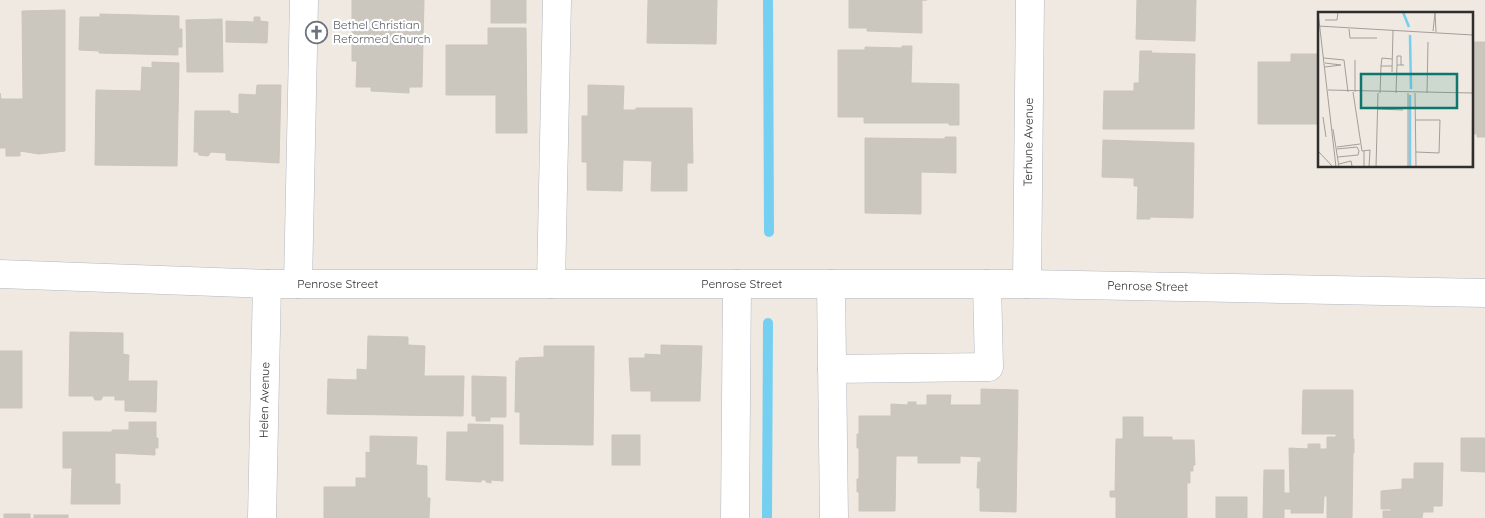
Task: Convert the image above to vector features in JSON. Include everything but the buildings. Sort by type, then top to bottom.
[{"type":"street","points":[[298,284],[304,0]]},
{"type":"street","points":[[551,284],[557,0]]},
{"type":"street","name":"Terhune Avenue","points":[[1026,284],[1030,0]]},
{"type":"street","name":"Penrose Street","points":[[0,274],[268,284],[1026,284],[1485,293]]},
{"type":"street","name":"Helen Avenue","points":[[262,518],[268,284]]},
{"type":"street","points":[[735,518],[737,284]]},
{"type":"street","points":[[831,284],[834,518]]},
{"type":"street","points":[[832,369],[989,367],[987,284]]},
{"type":"waterway","points":[[768,0],[769,232]]},
{"type":"waterway","points":[[767,518],[768,323]]},
{"type":"place","name":"Bethel Christian Reformed Church","points":[[317,32]]}]
